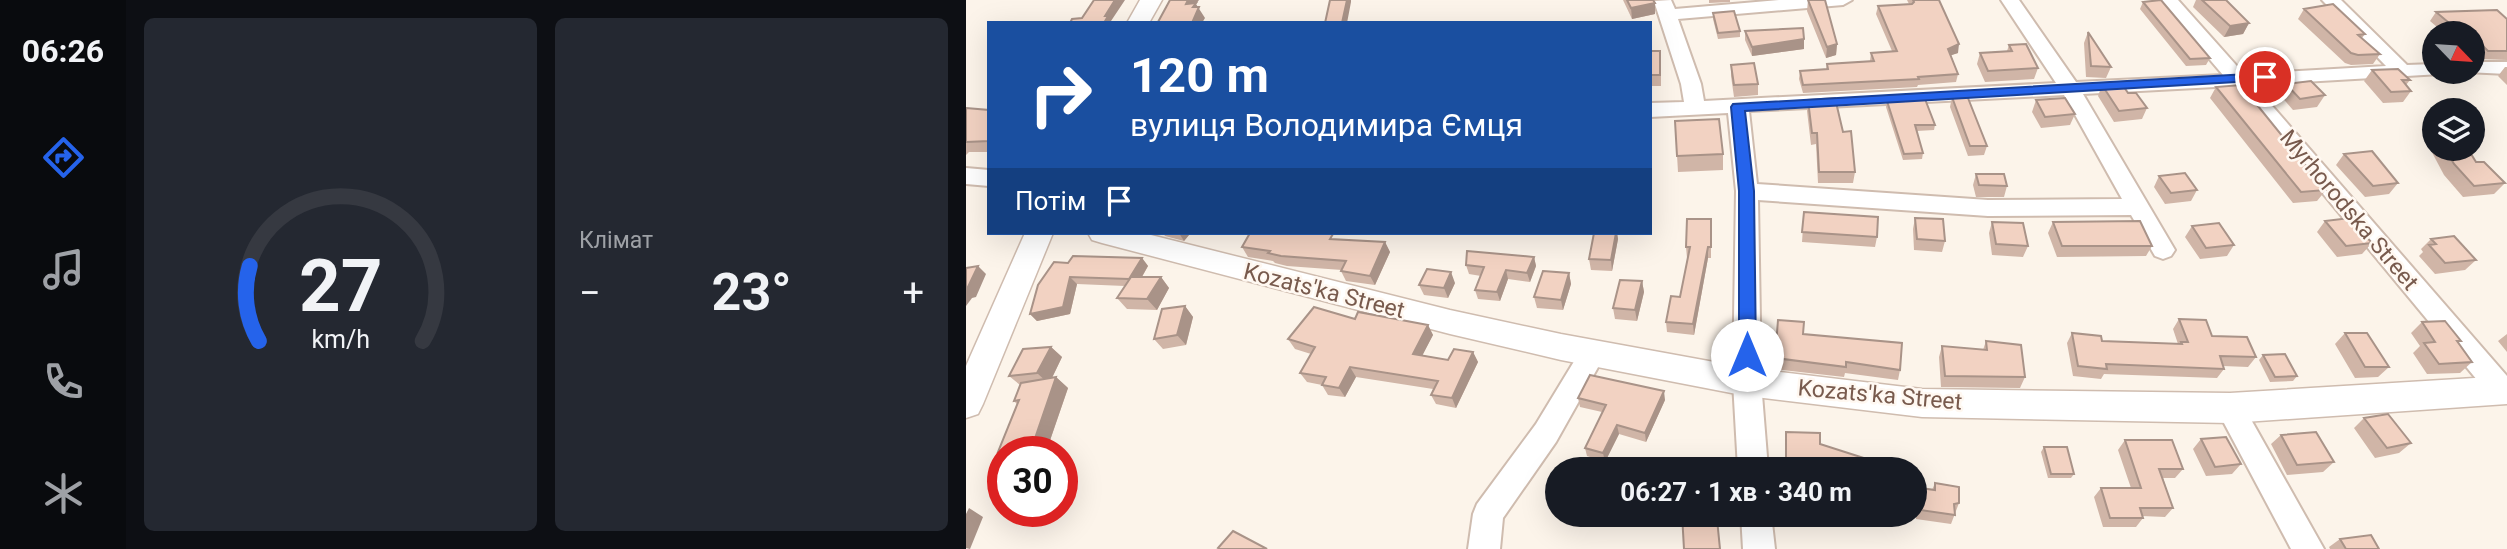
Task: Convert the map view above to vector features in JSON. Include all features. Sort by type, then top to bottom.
[{"type":"street","points":[[1139,21],[1151,0]]},
{"type":"street","points":[[1695,108],[1691,84],[1664,7],[1843,0]]},
{"type":"street","points":[[2010,0],[2069,88],[2163,250]]},
{"type":"street","name":"Myrhorodska Street","points":[[2168,0],[2504,390]]},
{"type":"street","points":[[2332,0],[2401,71]]},
{"type":"street","points":[[2485,68],[2507,68]]},
{"type":"street","points":[[1652,110],[2422,70]]},
{"type":"street","points":[[1738,107],[1747,191],[1747,382],[1752,457]]},
{"type":"street","points":[[966,176],[987,178]]},
{"type":"street","points":[[1747,191],[1988,208],[2138,207]]},
{"type":"street","points":[[966,404],[1038,235]]},
{"type":"street","name":"Kozats'ka Street","points":[[1110,235],[1450,323],[1593,353],[1747,382],[1922,403],[2230,408],[2504,390]]},
{"type":"street","points":[[1485,549],[1488,514],[1546,433],[1593,353]]},
{"type":"street","points":[[2230,408],[2308,549]]},
{"type":"street","points":[[1757,527],[1759,549]]},
{"type":"building","points":[[1094,0],[1115,0],[1105,16],[1108,16],[1105,21],[1071,21],[1082,18]]},
{"type":"building","points":[[1170,0],[1188,0],[1186,4],[1196,3],[1193,7],[1199,7],[1193,21],[1159,21]]},
{"type":"building","points":[[1330,0],[1347,0],[1342,21],[1325,21]]},
{"type":"building","points":[[1627,0],[1653,0],[1655,3],[1631,8]]},
{"type":"building","points":[[1808,0],[1825,0],[1837,44],[1827,47]]},
{"type":"building","points":[[1913,0],[1939,0],[1959,44],[1948,49],[1958,74],[1918,77],[1919,79],[1803,85],[1800,71],[1828,69],[1827,64],[1874,61],[1871,53],[1897,51],[1878,6],[1912,4]]},
{"type":"building","points":[[2161,0],[2210,58],[2190,59],[2143,2]]},
{"type":"building","points":[[2202,0],[2226,0],[2249,23],[2230,26]]},
{"type":"building","points":[[2333,4],[2365,34],[2358,35],[2380,54],[2351,53],[2304,9]]},
{"type":"building","points":[[2497,10],[2507,19],[2507,51],[2488,51],[2485,48],[2485,21],[2447,21],[2436,12]]},
{"type":"building","points":[[1734,11],[1740,31],[1718,33],[1713,13]]},
{"type":"building","points":[[1803,28],[1804,39],[1752,47],[1745,31]]},
{"type":"building","points":[[2088,32],[2111,67],[2091,66]]},
{"type":"building","points":[[2026,44],[2038,68],[1988,71],[1980,53],[2012,51],[2009,45]]},
{"type":"building","points":[[1652,51],[1660,51],[1660,75],[1652,75]]},
{"type":"building","points":[[1754,63],[1758,84],[1734,85],[1731,65]]},
{"type":"building","points":[[2398,69],[2410,80],[2402,80],[2411,91],[2391,92],[2372,70]]},
{"type":"building","points":[[2311,81],[2325,95],[2300,99],[2286,84]]},
{"type":"building","points":[[2122,84],[2128,93],[2136,93],[2147,108],[2119,111],[2102,85]]},
{"type":"building","points":[[2241,85],[2326,190],[2301,192],[2216,87]]},
{"type":"building","points":[[1966,93],[1987,146],[1970,146],[1952,97]]},
{"type":"building","points":[[1835,98],[1843,132],[1851,131],[1855,172],[1819,172],[1817,133],[1812,133],[1808,100]]},
{"type":"building","points":[[2065,98],[2075,114],[2045,117],[2036,100]]},
{"type":"building","points":[[1925,99],[1935,125],[1915,125],[1923,153],[1904,154],[1887,101]]},
{"type":"building","points":[[966,108],[987,110],[987,141],[966,142]]},
{"type":"building","points":[[1719,119],[1723,154],[1677,156],[1675,121]]},
{"type":"building","points":[[2372,151],[2398,183],[2373,186],[2344,154]]},
{"type":"building","points":[[2452,161],[2484,162],[2505,183],[2474,186]]},
{"type":"building","points":[[2185,173],[2197,190],[2171,193],[2159,176]]},
{"type":"building","points":[[1976,174],[2004,174],[2007,186],[1979,185]]},
{"type":"building","points":[[1804,212],[1878,217],[1877,237],[1802,232]]},
{"type":"building","points":[[1915,218],[1943,219],[1945,241],[1917,239]]},
{"type":"building","points":[[2350,218],[2372,243],[2346,246],[2325,221]]},
{"type":"building","points":[[1687,219],[1711,219],[1711,247],[1708,247],[1693,324],[1666,322],[1671,296],[1680,297],[1690,247],[1686,247]]},
{"type":"building","points":[[2140,221],[2152,246],[2062,246],[2053,222]]},
{"type":"building","points":[[1992,222],[2023,223],[2028,246],[1996,244]]},
{"type":"building","points":[[2219,223],[2234,245],[2206,248],[2192,226]]},
{"type":"building","points":[[1249,235],[1332,235],[1330,239],[1385,242],[1370,276],[1341,271],[1346,261],[1281,256],[1268,253],[1270,251],[1242,247]]},
{"type":"building","points":[[1594,235],[1616,235],[1611,260],[1589,259]]},
{"type":"building","points":[[2454,236],[2476,260],[2445,263],[2429,245],[2436,244],[2431,239]]},
{"type":"building","points":[[1467,251],[1534,257],[1527,273],[1506,270],[1497,292],[1475,290],[1484,267],[1466,265]]},
{"type":"building","points":[[1073,256],[1142,258],[1129,279],[1070,277],[1063,307],[1030,314],[1038,285],[1054,262],[1068,263]]},
{"type":"building","points":[[978,266],[967,289],[966,289],[966,268]]},
{"type":"building","points":[[1427,269],[1451,272],[1444,288],[1419,285]]},
{"type":"building","points":[[1543,271],[1569,273],[1561,300],[1534,297]]},
{"type":"building","points":[[1131,277],[1161,277],[1147,299],[1117,298]]},
{"type":"building","points":[[1620,280],[1642,281],[1635,310],[1613,308]]},
{"type":"building","points":[[1185,306],[1177,335],[1154,339],[1162,309]]},
{"type":"building","points":[[1314,307],[1355,319],[1358,312],[1428,325],[1413,354],[1448,360],[1454,349],[1473,352],[1452,398],[1431,395],[1438,381],[1350,367],[1339,388],[1322,385],[1326,377],[1300,373],[1315,347],[1288,339]]},
{"type":"building","points":[[2179,319],[2206,320],[2212,336],[2247,337],[2256,357],[2220,356],[2224,369],[2106,364],[2107,369],[2078,366],[2072,333],[2101,336],[2102,341],[2182,344],[2181,342],[2188,342]]},
{"type":"building","points":[[1778,320],[1804,322],[1803,334],[1902,343],[1900,370],[1846,362],[1846,367],[1775,358]]},
{"type":"building","points":[[2445,321],[2461,341],[2457,341],[2472,362],[2439,364],[2424,343],[2435,342],[2422,322]]},
{"type":"building","points":[[2345,333],[2367,333],[2389,367],[2365,367]]},
{"type":"building","points":[[1986,341],[2021,345],[2025,377],[1945,376],[1942,346],[1987,350]]},
{"type":"building","points":[[1051,347],[1037,373],[1009,376],[1023,349]]},
{"type":"building","points":[[2285,354],[2297,376],[2275,377],[2263,355]]},
{"type":"building","points":[[1590,375],[1664,391],[1645,433],[1617,425],[1603,453],[1585,448],[1606,405],[1578,398]]},
{"type":"building","points":[[1056,377],[1036,436],[1004,436],[1019,400],[1014,401],[1021,383]]},
{"type":"building","points":[[2388,414],[2411,443],[2387,448],[2364,418]]},
{"type":"building","points":[[1786,432],[1820,433],[1820,444],[1861,457],[1786,457]]},
{"type":"building","points":[[2316,432],[2334,462],[2297,465],[2281,435]]},
{"type":"building","points":[[2226,437],[2241,464],[2215,467],[2201,439]]},
{"type":"building","points":[[2125,440],[2172,440],[2183,469],[2159,469],[2173,508],[2140,508],[2143,518],[2110,518],[2101,488],[2141,488]]},
{"type":"building","points":[[2044,447],[2067,447],[2074,474],[2051,474]]},
{"type":"building","points":[[1935,483],[1959,487],[1959,503],[1954,504],[1955,515],[1927,511],[1927,489],[1935,490]]},
{"type":"building","points":[[1683,527],[1718,527],[1720,549],[1684,549]]},
{"type":"building","points":[[1233,531],[1267,549],[1218,548]]},
{"type":"building","points":[[2371,535],[2379,549],[2346,549],[2340,539]]},
{"type":"route","points":[[1747,355],[1747,191],[1738,107],[2265,77]]}]
